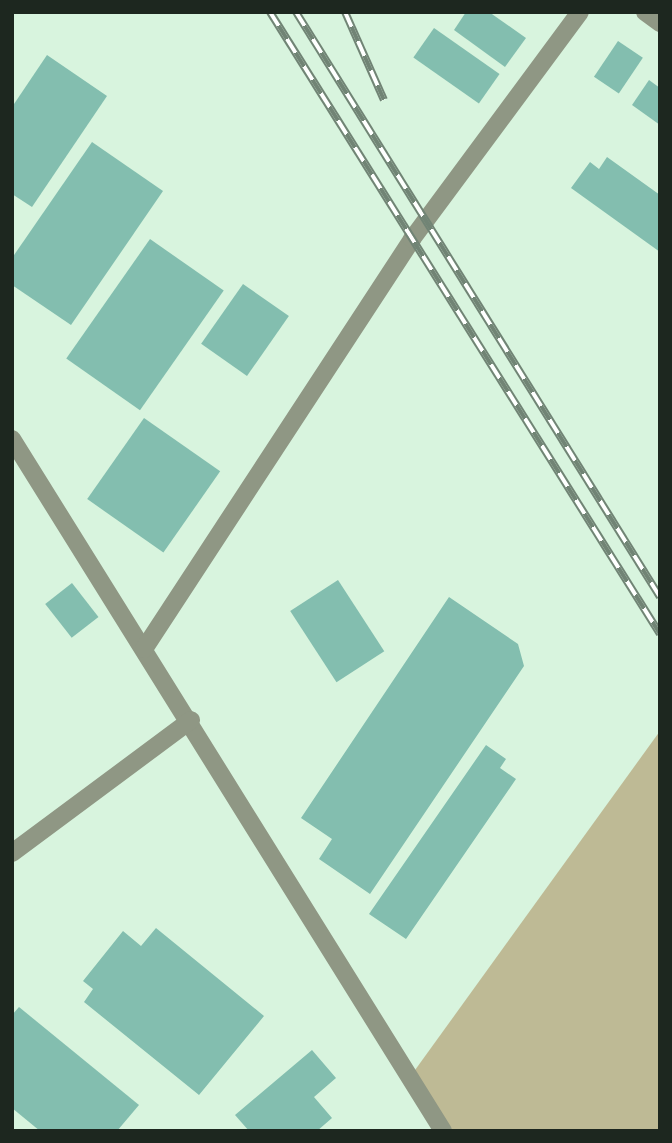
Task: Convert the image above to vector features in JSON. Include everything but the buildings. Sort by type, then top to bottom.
[{"type":"street","points":[[144,649],[412,240],[580,12]]},
{"type":"street","points":[[645,12],[660,23]]},
{"type":"street","points":[[12,439],[191,720],[443,1131]]},
{"type":"street","points":[[12,853],[191,720]]},
{"type":"shaded area","points":[[660,731],[660,1131],[444,1131],[410,1077]]},
{"type":"railway","points":[[270,12],[660,634]]},
{"type":"railway","points":[[296,12],[660,597]]},
{"type":"railway","points":[[345,12],[384,100]]}]
